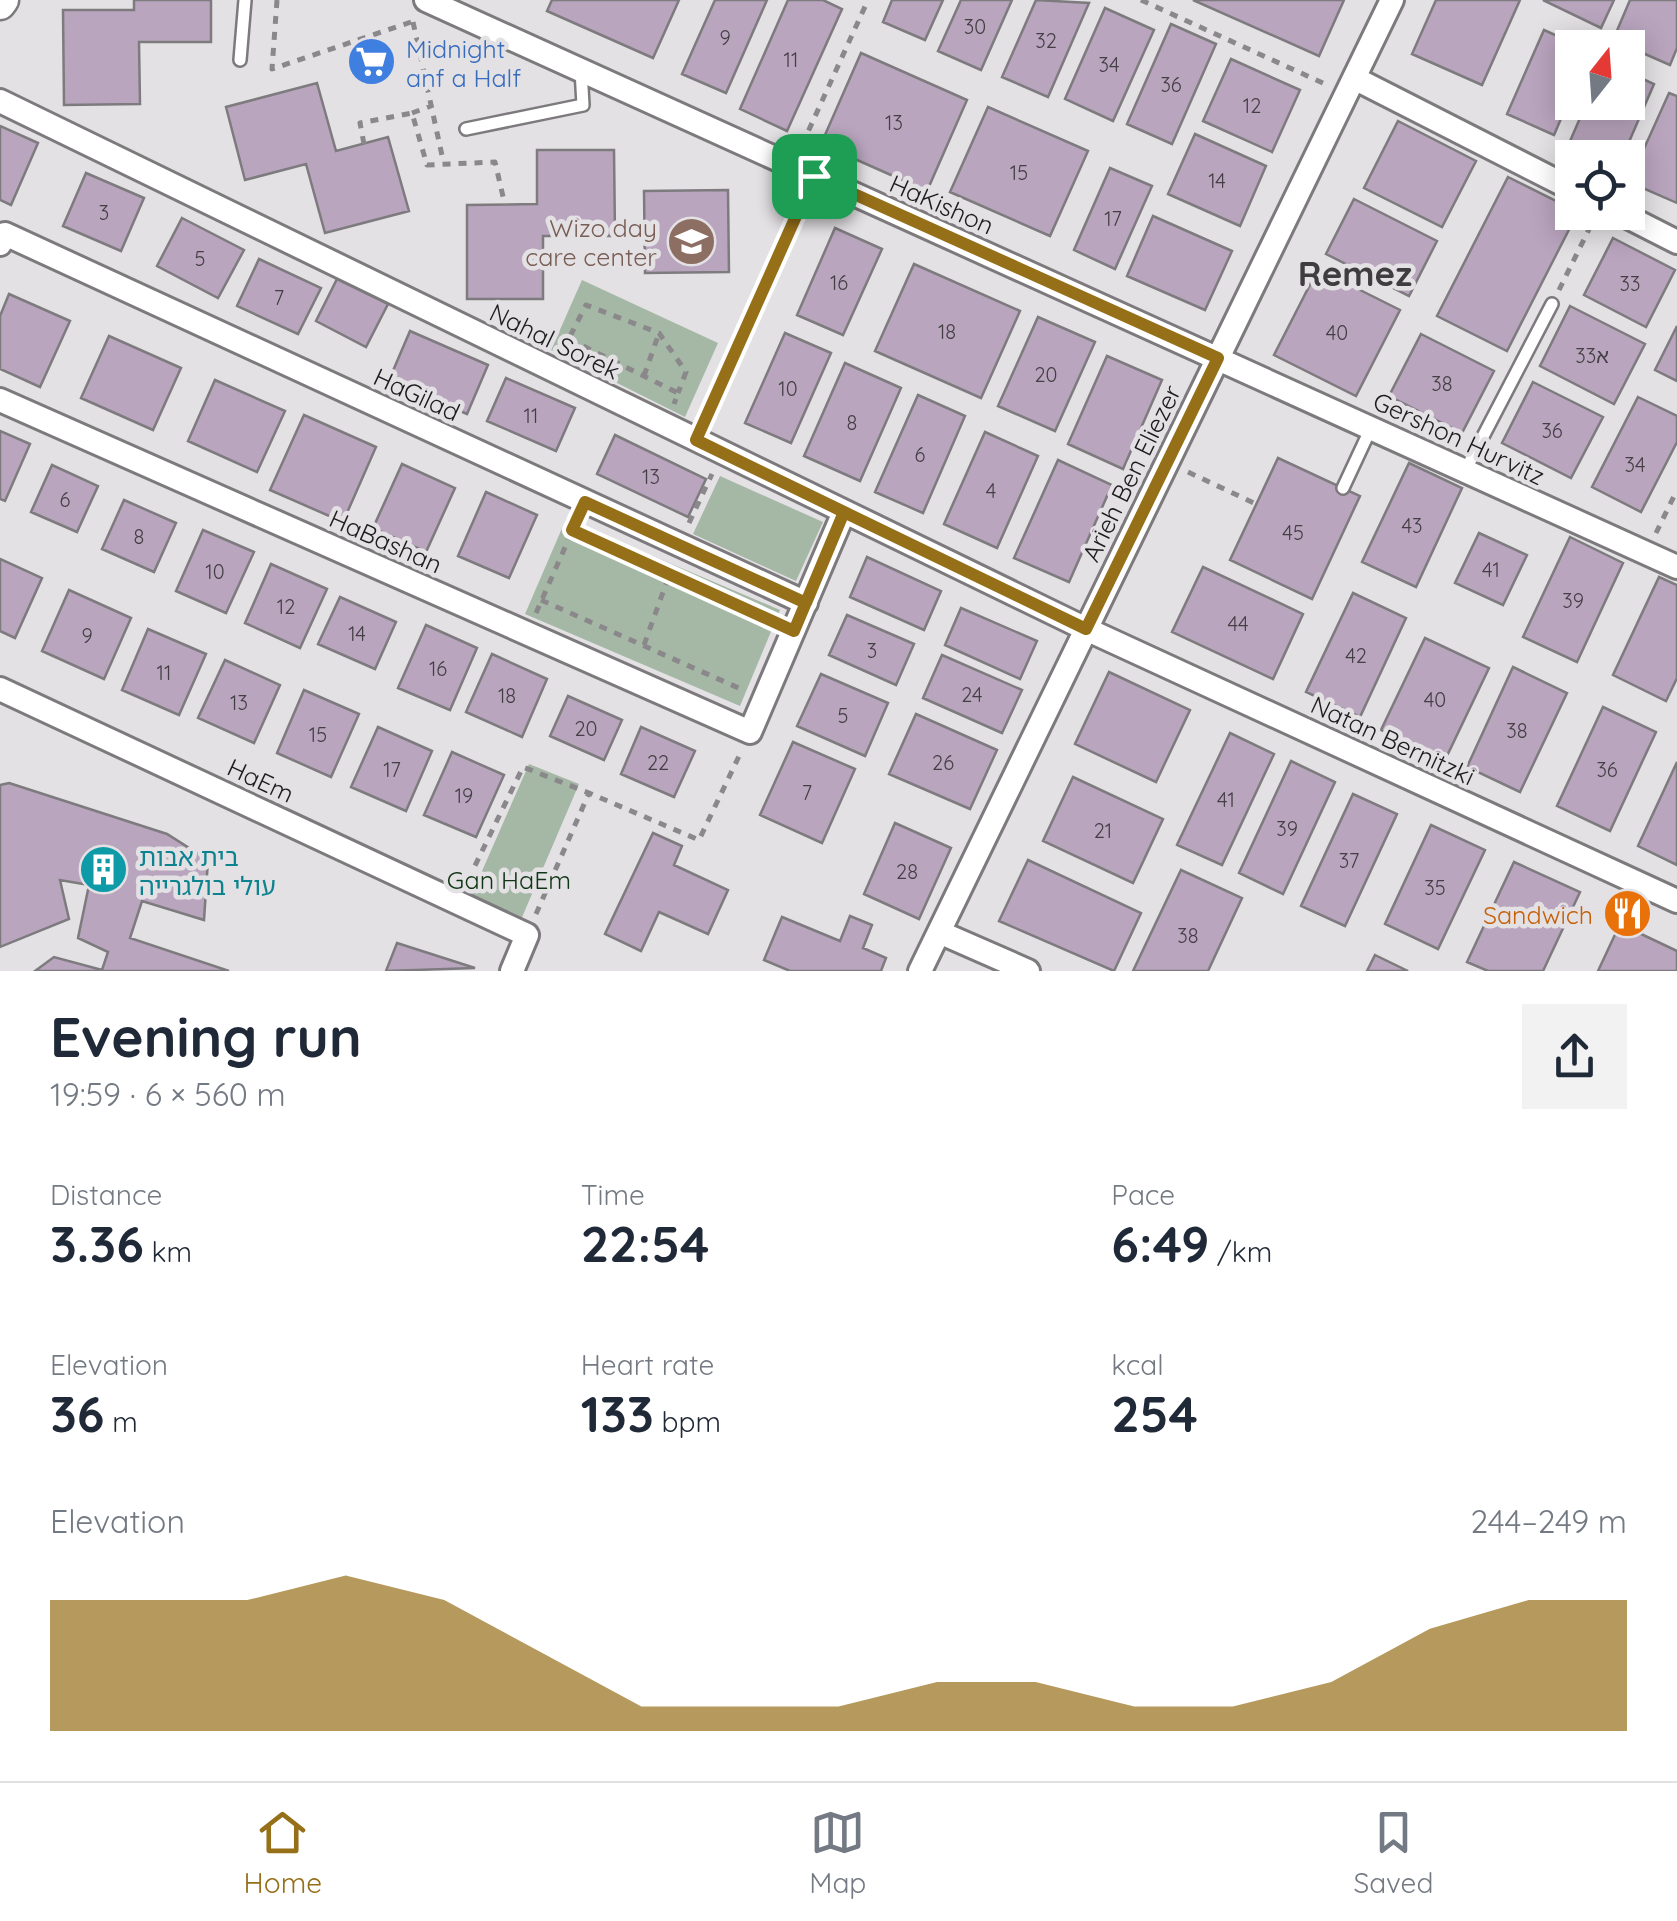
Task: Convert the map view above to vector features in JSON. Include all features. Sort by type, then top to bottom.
[{"type":"street","name":"HaKishon","points":[[426,0],[1218,358]]},
{"type":"street","name":"Arieh Ben Eliezer","points":[[920,971],[1392,0]]},
{"type":"street","points":[[1350,86],[1555,182]]},
{"type":"street","name":"Nahal Sorek","points":[[0,101],[1086,629]]},
{"type":"street","points":[[1645,226],[1677,242]]},
{"type":"street","name":"HaGilad","points":[[3,239],[585,502],[682,538],[806,603]]},
{"type":"street","name":"Gershon Hurvitz","points":[[1218,358],[1677,568]]},
{"type":"street","name":"HaBashan","points":[[0,400],[750,732]]},
{"type":"street","points":[[750,732],[844,512]]},
{"type":"street","name":"Natan Bernitzki","points":[[1086,629],[1677,901]]},
{"type":"street","name":"HaEm","points":[[0,689],[527,935]]},
{"type":"street","points":[[939,932],[1028,971]]},
{"type":"street","points":[[512,971],[527,935]]},
{"type":"lane","points":[[240,60],[245,0]]},
{"type":"lane","points":[[466,129],[583,105],[581,70]]},
{"type":"lane","points":[[1465,471],[1552,304]]},
{"type":"lane","points":[[1343,488],[1371,428]]},
{"type":"path","points":[[278,0],[272,69],[448,10]]},
{"type":"path","points":[[696,440],[868,0]]},
{"type":"path","points":[[1141,0],[1350,86]]},
{"type":"path","points":[[412,22],[443,162]]},
{"type":"path","points":[[364,144],[360,124],[431,106]]},
{"type":"path","points":[[412,113],[428,165],[495,162],[505,204]]},
{"type":"path","points":[[1552,304],[1588,230]]},
{"type":"path","points":[[553,370],[586,305],[659,334],[686,372],[666,425]]},
{"type":"path","points":[[644,376],[659,334]]},
{"type":"path","points":[[569,339],[678,393]]},
{"type":"path","points":[[644,646],[682,538],[721,453]]},
{"type":"path","points":[[1167,462],[1256,504]]},
{"type":"path","points":[[1646,554],[1677,490]]},
{"type":"path","points":[[527,633],[585,502]]},
{"type":"path","points":[[572,530],[794,631]]},
{"type":"path","points":[[542,600],[764,699]]},
{"type":"path","points":[[464,904],[523,767],[700,840],[750,732]]},
{"type":"path","points":[[527,935],[589,794]]},
{"type":"green space","points":[[582,280],[718,343],[685,417],[551,350]]},
{"type":"green space","points":[[720,476],[823,522],[796,581],[693,534]]},
{"type":"green space","points":[[566,519],[780,610],[740,706],[525,614]]},
{"type":"green space","name":"Gan HaEm","points":[[529,764],[579,784],[520,922],[471,896]]},
{"type":"building","points":[[134,0],[211,0],[211,42],[139,42],[140,104],[64,105],[63,10],[134,10]]},
{"type":"building","points":[[552,0],[679,0],[653,58],[547,11]]},
{"type":"building","points":[[715,0],[767,0],[726,93],[682,74]]},
{"type":"building","points":[[788,0],[823,0],[842,9],[787,131],[740,109]]},
{"type":"building","points":[[892,0],[943,0],[925,40],[883,22]]},
{"type":"building","points":[[961,0],[1012,0],[981,70],[938,51]]},
{"type":"building","points":[[1036,0],[1089,3],[1048,97],[1002,77]]},
{"type":"building","points":[[1193,0],[1344,0],[1319,56]]},
{"type":"building","points":[[1436,0],[1520,0],[1482,85],[1412,54]]},
{"type":"building","points":[[1543,0],[1614,0],[1601,28]]},
{"type":"building","points":[[1630,0],[1677,0],[1677,48],[1670,65],[1645,54],[1645,30],[1617,30]]},
{"type":"building","points":[[1105,8],[1154,30],[1113,121],[1065,99]]},
{"type":"building","points":[[1171,24],[1216,44],[1172,144],[1127,124]]},
{"type":"building","points":[[1544,30],[1555,35],[1555,120],[1560,120],[1554,135],[1507,114]]},
{"type":"building","points":[[861,53],[967,100],[927,191],[821,144]]},
{"type":"building","points":[[1231,59],[1300,90],[1272,152],[1203,121]]},
{"type":"building","points":[[1645,80],[1654,84],[1645,105]]},
{"type":"building","points":[[317,83],[336,151],[388,137],[409,211],[325,233],[306,164],[245,180],[226,107]]},
{"type":"building","points":[[1669,93],[1677,96],[1677,203],[1645,189],[1645,146]]},
{"type":"building","points":[[988,107],[1088,151],[1050,236],[950,192]]},
{"type":"building","points":[[1579,120],[1638,120],[1630,140],[1570,140]]},
{"type":"building","points":[[1398,121],[1476,161],[1442,227],[1364,188]]},
{"type":"building","points":[[0,126],[38,143],[11,205],[0,200]]},
{"type":"building","points":[[1195,134],[1266,166],[1240,226],[1168,194]]},
{"type":"building","points":[[537,150],[614,150],[615,236],[543,236],[543,299],[467,299],[467,205],[537,204]]},
{"type":"building","points":[[1110,168],[1152,186],[1115,269],[1074,250]]},
{"type":"building","points":[[86,173],[144,198],[121,251],[63,226]]},
{"type":"building","points":[[1508,177],[1555,200],[1555,230],[1569,230],[1507,351],[1437,316]]},
{"type":"building","points":[[728,190],[729,272],[645,273],[644,191]]},
{"type":"building","points":[[1354,199],[1437,241],[1409,296],[1326,254]]},
{"type":"building","points":[[1153,216],[1232,251],[1205,310],[1127,276]]},
{"type":"building","points":[[182,218],[244,250],[218,298],[157,266]]},
{"type":"building","points":[[835,228],[882,249],[843,335],[797,315]]},
{"type":"building","points":[[1613,238],[1675,270],[1646,327],[1584,295]]},
{"type":"building","points":[[259,259],[321,288],[298,334],[237,306]]},
{"type":"building","points":[[914,264],[1020,311],[981,398],[875,351]]},
{"type":"building","points":[[1318,269],[1400,310],[1356,396],[1274,355]]},
{"type":"building","points":[[337,279],[388,304],[366,347],[316,321]]},
{"type":"building","points":[[9,294],[70,321],[40,387],[0,369],[0,316]]},
{"type":"building","points":[[1570,306],[1645,344],[1614,404],[1540,366]]},
{"type":"building","points":[[1038,317],[1095,342],[1055,431],[998,406]]},
{"type":"building","points":[[1677,326],[1677,381],[1655,370]]},
{"type":"building","points":[[410,331],[488,365],[467,414],[389,380]]},
{"type":"building","points":[[785,333],[831,353],[791,443],[745,423]]},
{"type":"building","points":[[1421,334],[1494,371],[1462,433],[1389,396]]},
{"type":"building","points":[[109,336],[181,368],[153,430],[81,398]]},
{"type":"building","points":[[1107,356],[1162,380],[1123,469],[1068,444]]},
{"type":"building","points":[[845,363],[901,388],[860,481],[804,456]]},
{"type":"building","points":[[506,378],[575,408],[556,451],[487,421]]},
{"type":"building","points":[[215,380],[285,411],[257,472],[188,441]]},
{"type":"building","points":[[1533,382],[1603,417],[1571,478],[1502,443]]},
{"type":"building","points":[[918,395],[965,416],[923,513],[875,492]]},
{"type":"building","points":[[1638,397],[1677,416],[1677,442],[1641,512],[1592,487]]},
{"type":"building","points":[[304,415],[376,447],[343,522],[270,490]]},
{"type":"building","points":[[0,431],[30,444],[5,501],[0,499]]},
{"type":"building","points":[[985,432],[1038,456],[997,548],[944,524]]},
{"type":"building","points":[[615,435],[706,479],[688,517],[597,474]]},
{"type":"building","points":[[1278,458],[1360,496],[1312,599],[1230,560]]},
{"type":"building","points":[[1058,460],[1112,485],[1069,582],[1014,558]]},
{"type":"building","points":[[1409,463],[1462,488],[1416,587],[1362,562]]},
{"type":"building","points":[[402,464],[455,488],[426,552],[373,528]]},
{"type":"building","points":[[52,465],[98,486],[77,532],[31,512]]},
{"type":"building","points":[[486,492],[537,515],[509,578],[458,556]]},
{"type":"building","points":[[124,500],[176,523],[154,572],[102,549]]},
{"type":"building","points":[[203,530],[254,552],[226,613],[176,591]]},
{"type":"building","points":[[1479,533],[1527,555],[1503,605],[1455,583]]},
{"type":"building","points":[[1570,537],[1623,563],[1577,662],[1523,637]]},
{"type":"building","points":[[867,557],[941,591],[924,630],[850,597]]},
{"type":"building","points":[[0,559],[42,578],[15,638],[0,631]]},
{"type":"building","points":[[271,564],[327,589],[300,648],[245,623]]},
{"type":"building","points":[[1203,567],[1303,614],[1273,679],[1172,632]]},
{"type":"building","points":[[1659,577],[1677,585],[1677,678],[1666,701],[1613,675]]},
{"type":"building","points":[[69,590],[131,618],[104,679],[42,651]]},
{"type":"building","points":[[1353,593],[1406,618],[1360,717],[1306,692]]},
{"type":"building","points":[[340,597],[396,622],[375,669],[318,644]]},
{"type":"building","points":[[961,608],[1037,641],[1020,679],[945,645]]},
{"type":"building","points":[[847,615],[914,644],[896,685],[829,655]]},
{"type":"building","points":[[426,625],[477,648],[450,710],[398,688]]},
{"type":"building","points":[[148,629],[206,654],[179,715],[122,690]]},
{"type":"building","points":[[1425,638],[1489,668],[1445,760],[1381,730]]},
{"type":"building","points":[[492,654],[547,679],[522,737],[466,712]]},
{"type":"building","points":[[942,655],[1022,690],[1002,733],[923,698]]},
{"type":"building","points":[[225,660],[280,685],[254,743],[198,718]]},
{"type":"building","points":[[1513,667],[1567,693],[1520,792],[1467,767]]},
{"type":"building","points":[[1109,672],[1190,710],[1156,782],[1075,744]]},
{"type":"building","points":[[821,674],[888,703],[865,756],[797,726]]},
{"type":"building","points":[[304,690],[359,714],[331,777],[277,753]]},
{"type":"building","points":[[568,696],[622,720],[604,760],[550,736]]},
{"type":"building","points":[[1603,707],[1656,732],[1610,831],[1557,806]]},
{"type":"building","points":[[916,714],[997,750],[970,809],[889,774]]},
{"type":"building","points":[[378,727],[432,751],[406,811],[351,787]]},
{"type":"building","points":[[641,727],[695,751],[674,797],[621,774]]},
{"type":"building","points":[[1230,733],[1274,754],[1222,865],[1177,845]]},
{"type":"building","points":[[793,742],[855,769],[822,843],[760,815]]},
{"type":"building","points":[[452,752],[504,775],[476,837],[424,815]]},
{"type":"building","points":[[1291,761],[1335,782],[1283,894],[1239,873]]},
{"type":"building","points":[[1677,762],[1677,865],[1638,846]]},
{"type":"building","points":[[1073,777],[1163,819],[1133,883],[1043,841]]},
{"type":"building","name":"בית אבות עולי בולגרייה","points":[[9,783],[167,834],[208,860],[204,920],[142,901],[130,938],[229,971],[35,971],[54,957],[102,970],[108,952],[78,938],[89,885],[60,880],[69,919],[0,947],[0,785]]},
{"type":"building","points":[[1353,794],[1397,814],[1345,926],[1301,906]]},
{"type":"building","points":[[895,823],[951,848],[919,919],[864,894]]},
{"type":"building","points":[[1431,825],[1485,850],[1438,949],[1385,924]]},
{"type":"building","points":[[653,833],[682,846],[674,865],[728,890],[708,934],[659,912],[641,951],[605,934]]},
{"type":"building","points":[[1028,860],[1141,913],[1114,971],[999,921]]},
{"type":"building","points":[[1514,862],[1580,892],[1543,971],[1488,971],[1467,962]]},
{"type":"building","points":[[1181,870],[1242,898],[1208,971],[1133,971]]},
{"type":"building","points":[[850,916],[872,925],[863,948],[886,958],[881,971],[790,971],[764,960],[782,917],[840,941]]},
{"type":"building","points":[[1620,924],[1677,951],[1677,971],[1598,971]]},
{"type":"building","points":[[397,943],[475,968],[386,971]]},
{"type":"building","points":[[1375,955],[1408,971],[1367,971]]},
{"type":"place","name":"Midnight anf a Half","points":[[371,62]]},
{"type":"place","name":"Wizo day care center","points":[[692,241]]},
{"type":"place","name":"בית אבות עולי בולגרייה","points":[[104,870]]},
{"type":"place","name":"Sandwich","points":[[1628,914]]},
{"type":"district","name":"Remez","points":[[1355,273]]},
{"type":"route","points":[[814,176],[696,440],[844,512],[806,603],[585,502],[572,530],[794,631],[806,603],[844,512],[1086,629],[1218,358],[814,176]]}]
